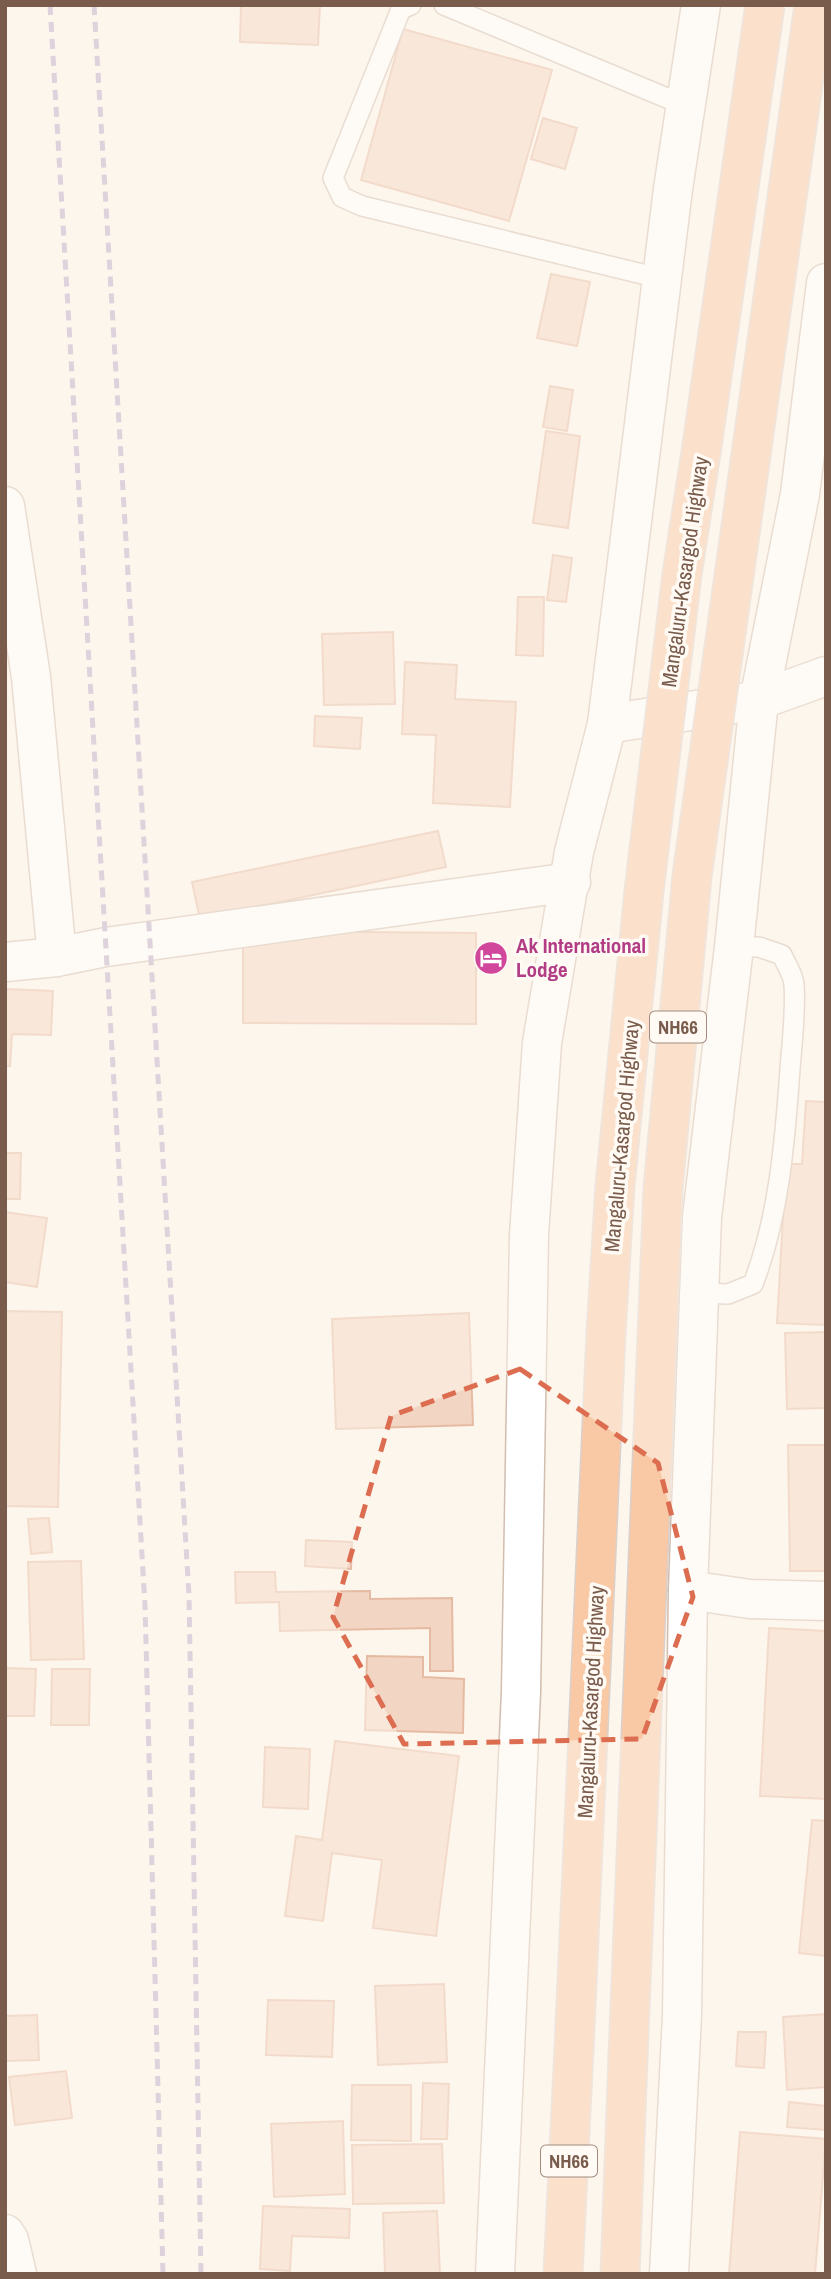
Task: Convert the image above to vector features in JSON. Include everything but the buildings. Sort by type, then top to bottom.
[{"type":"highway","name":"Mangaluru-Kasargod Highway","points":[[563,2274],[615,1186],[644,891],[682,574],[765,5]]},
{"type":"highway","name":"NH66","points":[[620,2274],[664,1176],[692,876],[814,5]]},
{"type":"street","points":[[495,2274],[521,1692],[530,1236],[542,1043],[574,852],[607,724],[663,279],[701,5]]},
{"type":"street","points":[[669,2274],[682,2015],[688,1590],[702,1217],[759,701],[800,494],[826,283]]},
{"type":"street","points":[[5,506],[31,677],[57,957]]},
{"type":"street","points":[[607,724],[759,701],[826,676]]},
{"type":"street","points":[[5,962],[57,957],[106,947],[571,882]]},
{"type":"street","points":[[688,1590],[750,1599],[826,1601]]},
{"type":"street","points":[[5,2234],[9,2240],[17,2274]]},
{"type":"lane","points":[[411,5],[401,9],[333,178],[342,197],[362,206],[663,279]]},
{"type":"lane","points":[[444,5],[686,106]]},
{"type":"lane","points":[[699,1293],[727,1294],[753,1284],[775,1203],[786,1125],[794,981],[782,955],[759,947],[733,947]]},
{"type":"highlighted area","points":[[520,1369],[658,1463],[693,1597],[642,1739],[404,1744],[333,1617],[391,1416]]},
{"type":"railway","points":[[50,5],[145,1606],[163,2274]]},
{"type":"railway","points":[[94,5],[189,1596],[201,2274]]},
{"type":"place","name":"Ak International Lodge","points":[[491,958]]}]
